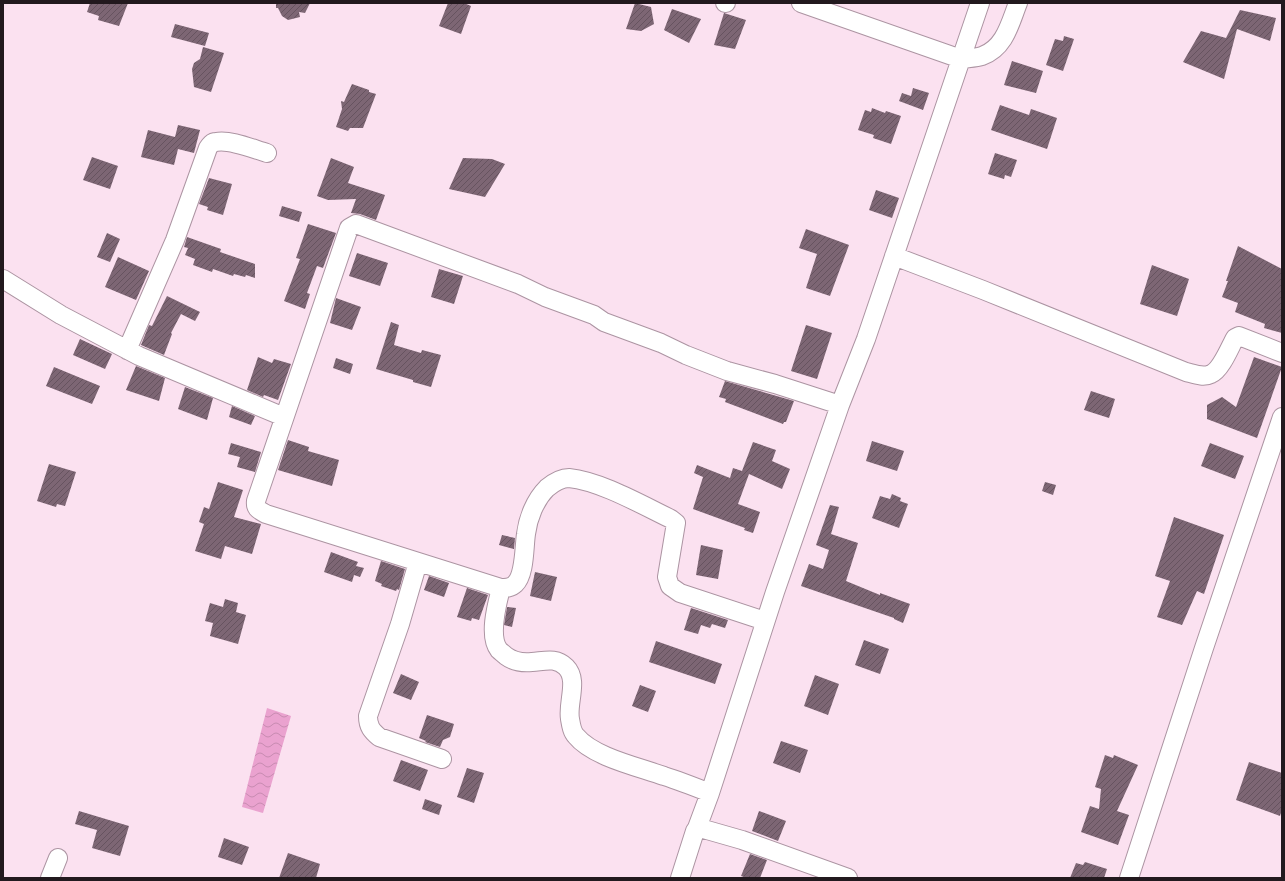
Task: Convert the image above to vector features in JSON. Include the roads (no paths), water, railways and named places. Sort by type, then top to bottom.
[{"type":"street","points":[[801,3],[961,59],[982,56],[995,50],[1003,39],[1018,3]]},
{"type":"street","points":[[680,878],[710,793],[765,621],[840,406],[866,339],[980,3]]},
{"type":"street","points":[[128,350],[175,240],[208,148],[211,144],[216,142],[227,141],[267,153]]},
{"type":"street","points":[[765,621],[680,593],[670,586],[667,577],[676,523],[671,519],[630,499],[594,484],[567,478],[553,483],[541,494],[530,515],[526,533],[524,560],[520,575],[516,584],[509,588],[501,588],[280,519],[258,510],[255,506],[256,501],[349,228],[356,224],[518,284],[545,297],[594,315],[604,322],[661,343],[686,355],[727,371],[775,384],[840,406]]},
{"type":"street","points":[[894,256],[983,290],[1186,372],[1203,376],[1212,374],[1220,366],[1235,338],[1239,336],[1282,353]]},
{"type":"street","points":[[3,279],[61,315],[128,350],[284,417]]},
{"type":"street","points":[[1129,878],[1204,648],[1282,417]]},
{"type":"street","points":[[418,562],[400,624],[368,716],[368,725],[372,731],[380,737],[442,758]]},
{"type":"street","points":[[501,588],[497,607],[494,638],[499,650],[510,659],[522,663],[558,660],[566,667],[573,680],[569,712],[571,724],[574,735],[580,741],[616,760],[710,793]]},
{"type":"street","points":[[697,828],[742,840],[848,878]]},
{"type":"street","points":[[50,878],[58,858]]},
{"type":"water","points":[[267,708],[291,716],[263,813],[242,807]]}]
